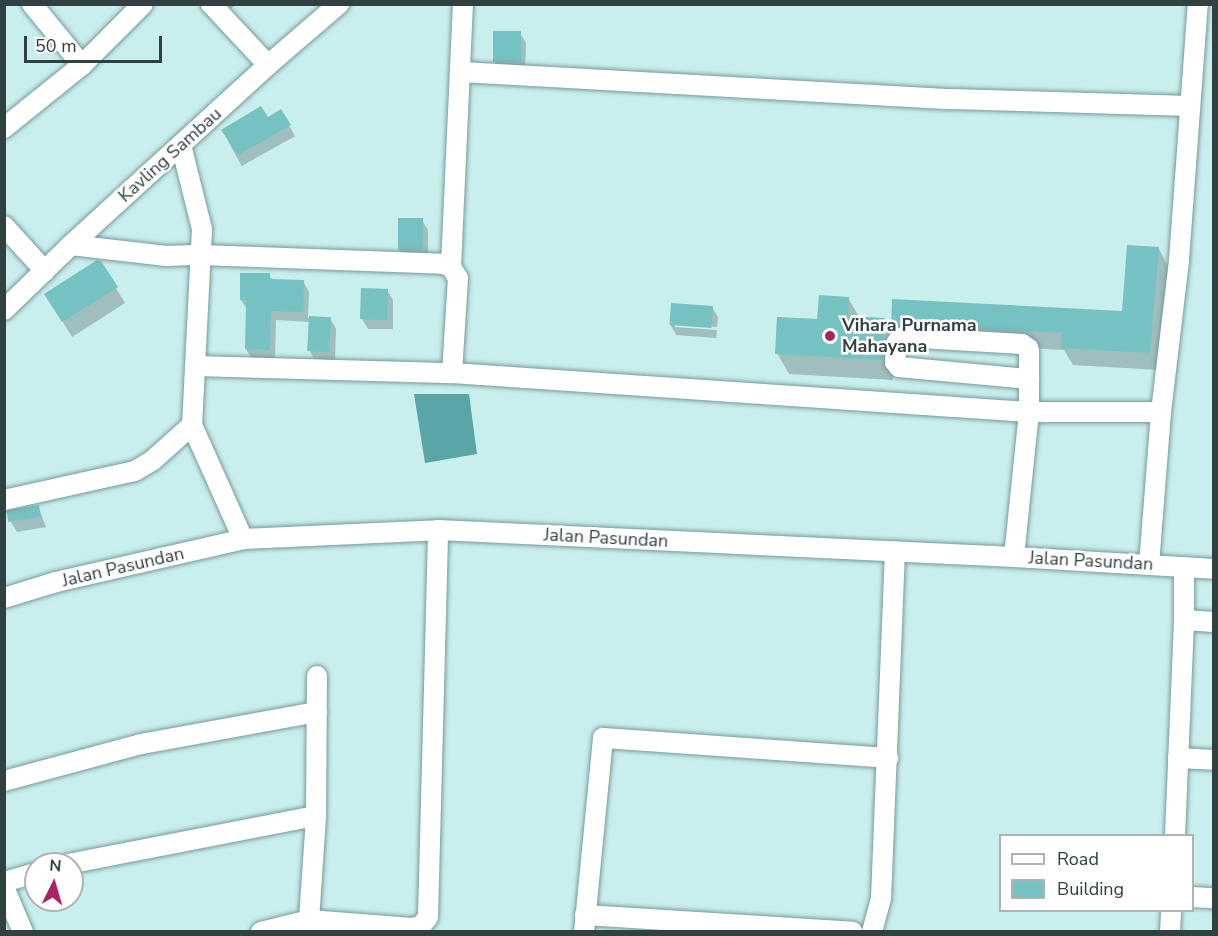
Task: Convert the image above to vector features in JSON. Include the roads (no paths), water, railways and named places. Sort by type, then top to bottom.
[{"type":"street","points":[[32,4],[82,65]]},
{"type":"street","points":[[4,128],[82,65],[142,4]]},
{"type":"street","points":[[211,4],[268,65]]},
{"type":"street","name":"Kavling Sambau","points":[[4,310],[71,245],[268,65],[339,4]]},
{"type":"street","points":[[452,373],[458,278],[451,267],[463,4]]},
{"type":"street","points":[[1149,565],[1161,412],[1179,260],[1198,4]]},
{"type":"street","points":[[461,72],[950,99],[1190,106]]},
{"type":"street","points":[[181,145],[202,229],[192,425],[243,540]]},
{"type":"street","points":[[4,226],[45,271]]},
{"type":"street","points":[[71,245],[166,256],[433,261],[451,267]]},
{"type":"street","points":[[1014,557],[1029,411],[1029,379],[1029,351],[1023,344],[903,337],[897,342],[895,362],[899,367],[1029,379]]},
{"type":"street","points":[[196,366],[452,373],[1029,411],[1161,412]]},
{"type":"street","points":[[4,500],[135,471],[153,460],[192,425]]},
{"type":"street","points":[[261,932],[310,926],[412,928],[422,926],[428,917],[438,530]]},
{"type":"street","name":"Jalan Pasundan","points":[[4,598],[56,582],[243,540],[438,530],[895,551],[1214,569]]},
{"type":"street","points":[[873,932],[881,899],[895,551]]},
{"type":"street","points":[[1175,834],[1184,567]]},
{"type":"street","points":[[1184,620],[1214,622]]},
{"type":"street","points":[[310,926],[316,816],[317,676]]},
{"type":"street","points":[[4,780],[141,744],[317,712]]},
{"type":"street","points":[[852,932],[584,923],[603,738],[888,758]]},
{"type":"street","points":[[1178,758],[1214,760]]},
{"type":"street","points":[[84,861],[316,816]]},
{"type":"street","points":[[4,882],[24,876]]},
{"type":"street","points":[[4,887],[23,932]]},
{"type":"street","points":[[1194,897],[1214,898]]},
{"type":"street","points":[[1170,932],[1171,912]]},
{"type":"water","points":[[414,394],[469,394],[477,454],[425,463]]},
{"type":"place","name":"Vihara Purnama Mahayana","points":[[830,336]]}]
